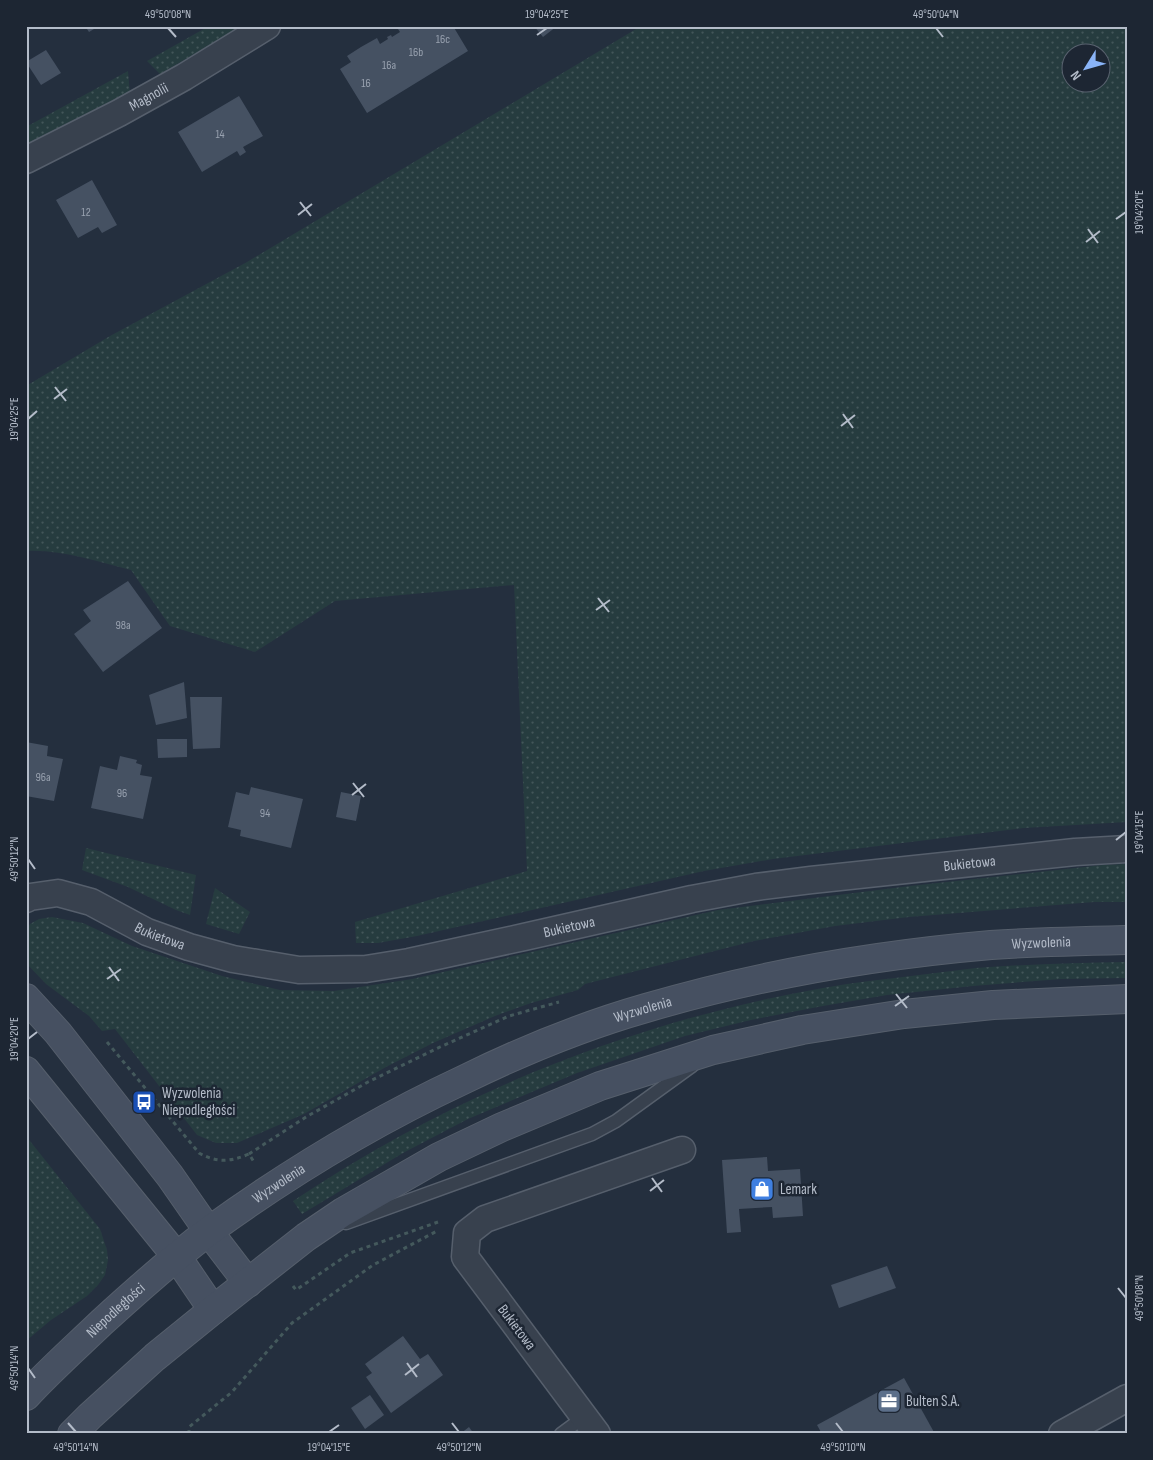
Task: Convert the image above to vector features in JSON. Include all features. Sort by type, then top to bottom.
[{"type":"main road","name":"Wyzwolenia","points":[[209,1232],[290,1175],[417,1101],[501,1061],[568,1034],[645,1008],[735,984],[829,966],[907,954],[993,945],[1127,940]]},
{"type":"main road","points":[[26,998],[58,1032],[170,1176],[248,1283]]},
{"type":"main road","points":[[72,1434],[155,1356],[306,1237],[343,1212],[439,1157],[502,1127],[600,1086],[714,1050],[802,1030],[904,1014],[993,1005],[1127,999]]},
{"type":"main road","points":[[26,1071],[177,1257],[213,1310]]},
{"type":"main road","name":"Niepodległości","points":[[26,1396],[80,1342],[124,1302],[209,1232]]},
{"type":"street","name":"Magnolii","points":[[26,160],[119,113],[184,77],[267,26]]},
{"type":"street","name":"Bukietowa","points":[[26,899],[58,893],[91,902],[147,932],[189,947],[233,959],[299,970],[366,969],[524,938],[692,899],[756,887],[1056,854],[1127,849]]},
{"type":"street","points":[[457,1229],[682,1150]]},
{"type":"street","name":"Bukietowa","points":[[457,1229],[465,1257],[590,1425]]},
{"type":"street","points":[[1062,1434],[1127,1398]]},
{"type":"lane","points":[[306,1237],[592,1134],[616,1121],[714,1050]]},
{"type":"lane","points":[[561,1434],[590,1425]]},
{"type":"path","points":[[189,1434],[189,1427],[232,1392],[292,1323],[374,1265],[457,1229],[445,1220],[350,1253],[296,1290],[289,1280]]},
{"type":"green space","points":[[209,26],[235,26],[236,30],[160,74],[147,61]]},
{"type":"green space","points":[[641,26],[1127,26],[1127,822],[1024,828],[773,859],[704,871],[417,936],[378,943],[356,943],[355,922],[527,871],[514,585],[335,601],[255,652],[170,626],[131,570],[65,554],[26,551],[26,386],[110,336],[247,262]]},
{"type":"green space","points":[[128,71],[130,94],[26,149],[26,127]]},
{"type":"green space","points":[[86,848],[196,875],[190,915],[128,887],[82,870]]},
{"type":"green space","points":[[1127,864],[1127,902],[1094,902],[909,917],[835,926],[754,941],[585,984],[578,990],[531,1003],[495,1016],[433,1043],[386,1067],[304,1114],[237,1143],[216,1143],[197,1135],[115,1029],[102,1031],[89,1016],[46,984],[26,963],[26,931],[30,924],[39,919],[52,917],[83,923],[132,946],[222,976],[280,990],[334,991],[412,979],[718,910],[910,886]]},
{"type":"green space","points":[[215,888],[250,912],[239,934],[206,924]]},
{"type":"green space","points":[[1127,962],[1127,978],[1061,979],[887,995],[751,1020],[685,1036],[577,1073],[468,1119],[403,1153],[302,1214],[293,1201],[354,1162],[416,1127],[481,1095],[547,1067],[614,1042],[683,1020],[752,1002],[859,982],[976,968]]},
{"type":"green space","points":[[26,1136],[100,1229],[107,1250],[108,1260],[105,1275],[87,1296],[51,1320],[26,1341]]},
{"type":"building","points":[[85,26],[99,26],[89,32]]},
{"type":"building","points":[[396,26],[453,26],[468,51],[367,113],[340,69],[351,62],[347,56],[361,47],[377,38],[380,44],[388,39],[387,37],[391,35],[392,37],[400,32]]},
{"type":"building","points":[[534,26],[557,26],[543,37]]},
{"type":"building","points":[[46,50],[61,73],[41,85],[26,62]]},
{"type":"building","points":[[239,96],[263,136],[243,147],[246,152],[240,156],[237,151],[202,172],[178,132]]},
{"type":"building","points":[[92,180],[117,225],[102,233],[98,227],[78,238],[56,200]]},
{"type":"building","points":[[128,581],[162,628],[103,672],[74,634],[91,621],[83,610]]},
{"type":"building","points":[[184,682],[187,718],[156,725],[149,695]]},
{"type":"building","points":[[190,697],[222,697],[220,748],[193,749]]},
{"type":"building","points":[[157,739],[187,739],[187,757],[158,758]]},
{"type":"building","points":[[26,742],[48,746],[47,756],[63,759],[54,801],[26,796]]},
{"type":"building","points":[[120,756],[137,760],[136,763],[142,765],[140,775],[152,777],[143,819],[91,808],[100,766],[117,770]]},
{"type":"building","points":[[251,787],[303,799],[291,848],[240,836],[241,830],[228,827],[236,792],[249,795]]},
{"type":"building","points":[[341,792],[361,796],[356,821],[336,817]]},
{"type":"building","name":"Lemark","points":[[767,1157],[768,1171],[800,1169],[803,1216],[773,1218],[772,1207],[739,1209],[741,1232],[727,1233],[722,1160]]},
{"type":"building","points":[[887,1266],[896,1288],[839,1308],[831,1285]]},
{"type":"building","points":[[403,1336],[420,1359],[428,1354],[443,1375],[391,1413],[366,1377],[372,1373],[365,1364]]},
{"type":"building","name":"Bulten S.A.","points":[[904,1378],[935,1434],[822,1434],[817,1425]]},
{"type":"building","points":[[370,1395],[384,1415],[365,1429],[351,1408]]},
{"type":"building","points":[[469,1427],[474,1434],[460,1434]]},
{"type":"place","name":"Wyzwolenia Niepodległości","points":[[144,1102]]},
{"type":"place","name":"Lemark","points":[[762,1189]]},
{"type":"place","name":"Bulten S.A.","points":[[889,1401]]}]
